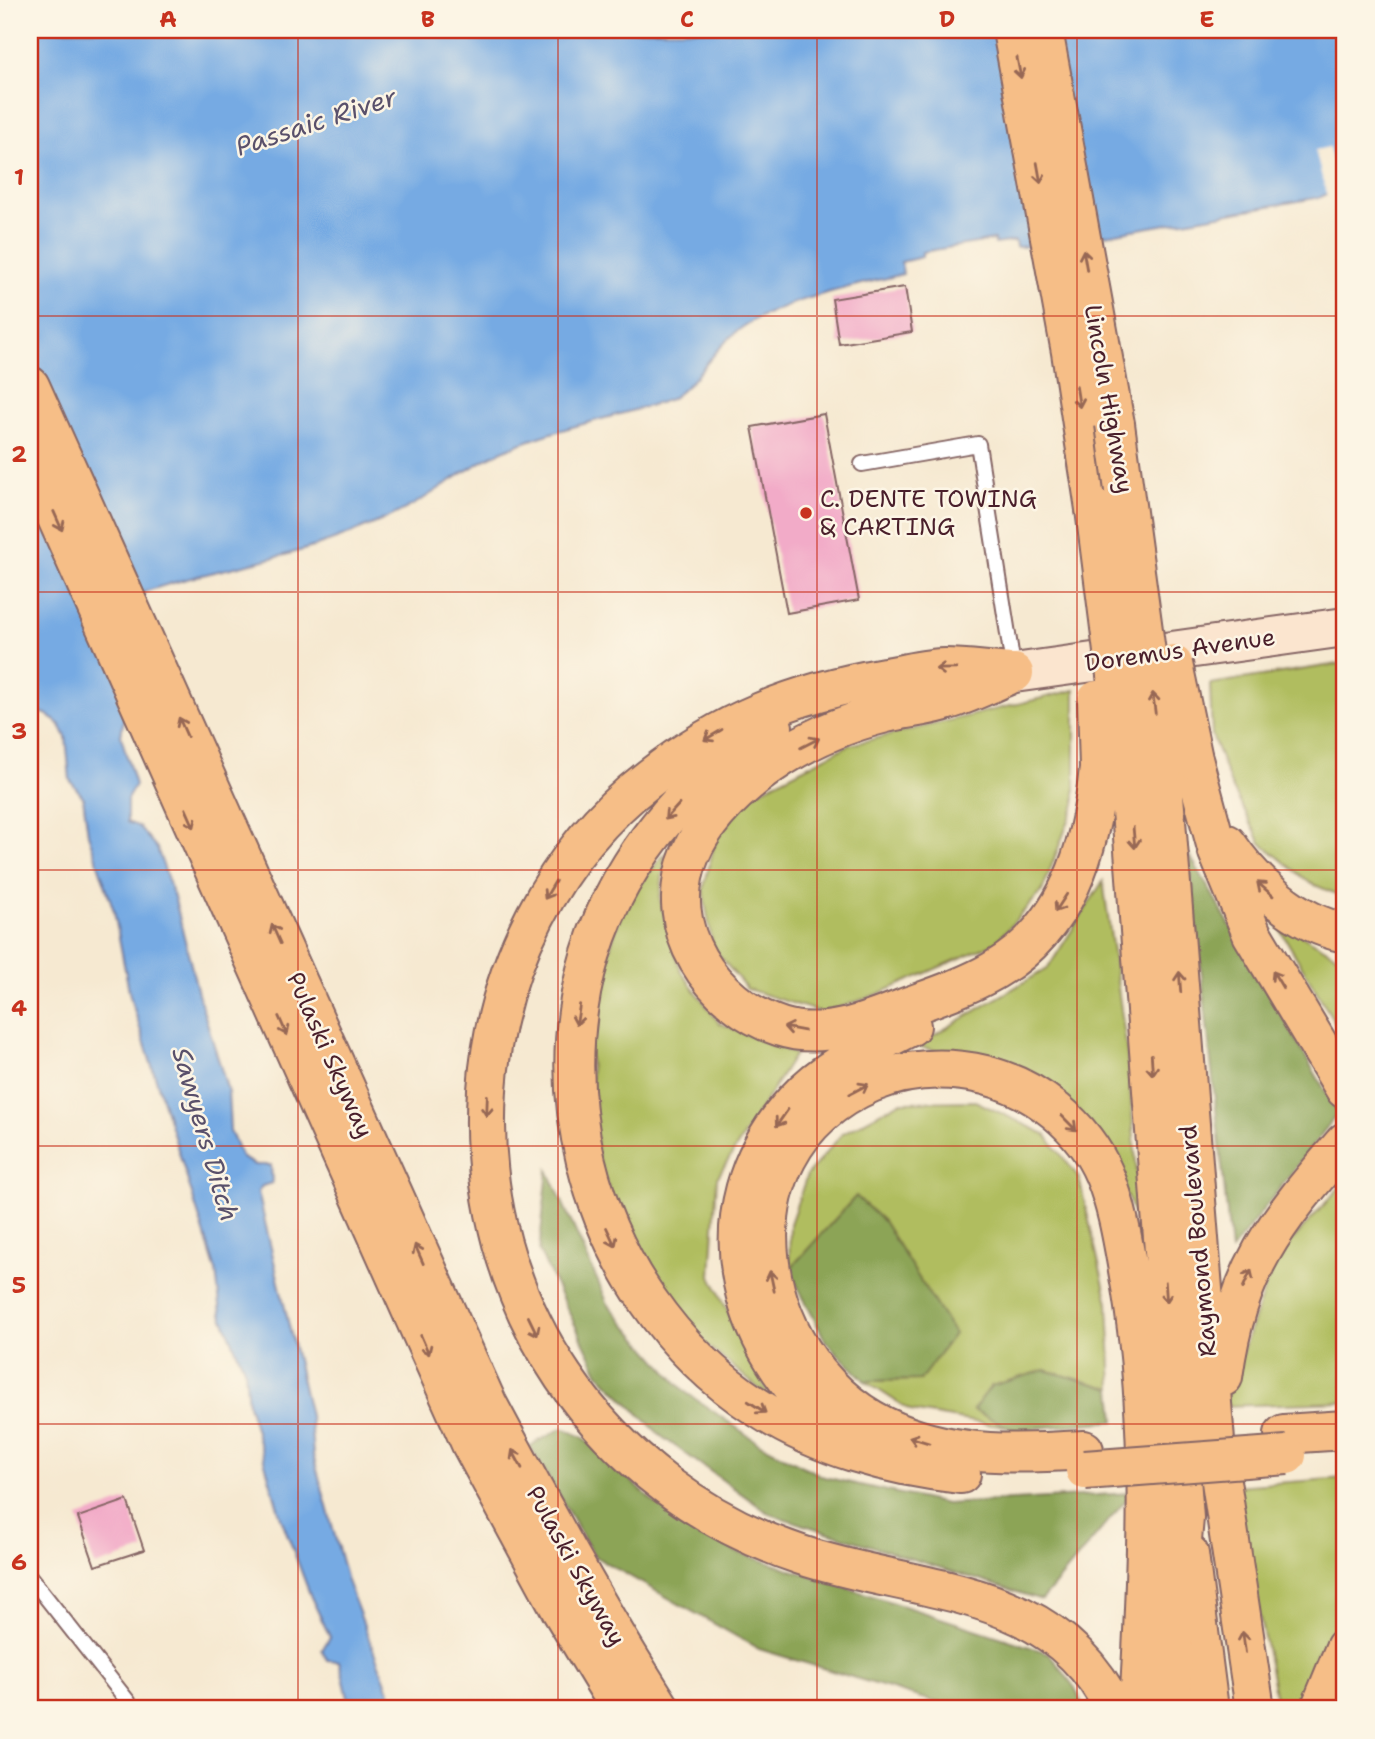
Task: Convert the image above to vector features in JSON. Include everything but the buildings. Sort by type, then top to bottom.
[{"type":"main road","name":"Lincoln Highway","points":[[1012,30],[1071,352],[1095,509],[1145,767]]},
{"type":"main road","name":"Lincoln Highway","points":[[1043,30],[1115,424],[1145,767]]},
{"type":"main road","name":"Pulaski Skyway","points":[[30,386],[488,1405],[618,1642],[661,1709]]},
{"type":"main road","name":"Pulaski Skyway","points":[[30,458],[471,1444],[561,1610],[621,1709]]},
{"type":"main road","name":"Doremus Avenue","points":[[1014,673],[1345,627]]},
{"type":"main road","points":[[1014,673],[943,668],[845,685],[802,696],[754,712],[671,761],[631,792],[592,831],[553,886],[513,968],[491,1051],[486,1106],[487,1160],[500,1240],[513,1280],[535,1330],[565,1381],[621,1447],[670,1488],[722,1521],[794,1552],[972,1597],[1020,1615],[1068,1645],[1094,1674],[1114,1709]]},
{"type":"main road","points":[[975,981],[860,1024],[820,1031],[782,1027],[740,1008],[722,994],[708,977],[689,939],[682,897],[684,875],[689,857],[708,823],[737,793],[772,764],[815,740],[861,720],[947,701],[1014,673]]},
{"type":"main road","points":[[845,685],[782,721],[724,760],[657,828],[630,867],[598,936],[584,985],[576,1032],[575,1105],[582,1153],[606,1226],[642,1293],[675,1337],[715,1376],[758,1408],[806,1434],[926,1469],[976,1475],[1085,1460],[1285,1445],[1345,1430]]},
{"type":"main road","points":[[881,1458],[848,1438],[801,1397],[760,1339],[744,1294],[738,1244],[743,1207],[763,1148],[796,1100],[838,1065],[913,1025],[1026,948],[1063,901],[1087,843],[1145,767],[1207,813],[1236,856],[1268,891],[1303,916],[1345,933]]},
{"type":"main road","name":"Raymond Boulevard","points":[[1145,767],[1215,1441],[1255,1709]]},
{"type":"main road","name":"Raymond Boulevard","points":[[1145,767],[1184,1517],[1209,1709]]},
{"type":"main road","points":[[1207,813],[1228,879],[1252,934],[1345,1089]]},
{"type":"main road","points":[[1085,1460],[982,1453],[921,1441],[859,1413],[811,1365],[778,1306],[768,1264],[768,1223],[776,1188],[798,1141],[818,1118],[840,1101],[867,1085],[911,1071],[959,1070],[991,1077],[1023,1089],[1052,1108],[1088,1145],[1103,1171],[1124,1246],[1143,1397],[1147,1520],[1139,1709]]},
{"type":"main road","points":[[1215,1441],[1227,1345],[1245,1281],[1289,1208],[1345,1142]]},
{"type":"main road","points":[[1285,1445],[1345,1451]]},
{"type":"main road","points":[[1171,1709],[1173,1639],[1184,1517]]},
{"type":"main road","points":[[1320,1709],[1345,1648]]},
{"type":"lane","points":[[862,464],[978,444],[1014,673]]},
{"type":"lane","points":[[30,1577],[134,1709]]},
{"type":"green space","points":[[1345,663],[1345,898],[1310,883],[1261,843],[1231,785],[1212,735],[1210,684]]},
{"type":"green space","points":[[1075,690],[1075,804],[1042,891],[995,943],[878,994],[823,1013],[747,989],[713,948],[703,890],[716,838],[747,797],[849,745]]},
{"type":"green space","points":[[665,853],[660,900],[681,971],[719,1023],[795,1054],[717,1178],[711,1276],[770,1398],[695,1335],[636,1264],[598,1160],[587,1022],[624,904]]},
{"type":"green space","points":[[1189,854],[1338,1113],[1231,1251]]},
{"type":"green space","points":[[1103,881],[1127,1052],[1142,1237],[1128,1197],[1007,1067],[916,1046],[1048,968]]},
{"type":"green space","points":[[1274,919],[1336,955],[1345,955],[1345,1040]]},
{"type":"green space","points":[[975,1101],[1045,1134],[1079,1178],[1108,1303],[1112,1389],[1045,1370],[973,1410],[1010,1428],[911,1411],[865,1381],[920,1380],[789,1270],[790,1224],[807,1175],[843,1133],[900,1102]]},
{"type":"green space","points":[[548,1170],[608,1304],[684,1391],[760,1444],[824,1477],[946,1504],[1132,1493],[1042,1600],[770,1514],[661,1436],[599,1374],[539,1251]]},
{"type":"green space","points":[[1345,1181],[1345,1402],[1223,1406],[1275,1260]]},
{"type":"green space","points":[[856,1196],[883,1221],[954,1334],[920,1380],[865,1381],[826,1342],[789,1270]]},
{"type":"green space","points":[[1045,1370],[1112,1389],[1115,1421],[1014,1430],[973,1410],[991,1386]]},
{"type":"green space","points":[[562,1428],[583,1437],[655,1503],[736,1552],[1049,1653],[1075,1688],[1084,1709],[958,1709],[759,1649],[594,1556],[530,1446]]},
{"type":"green space","points":[[1345,1478],[1345,1613],[1315,1657],[1302,1709],[1278,1709],[1234,1486]]},
{"type":"water","points":[[30,30],[1345,30],[1345,178],[1342,185],[1321,197],[1042,246],[1016,247],[1015,241],[995,244],[994,240],[922,252],[922,257],[901,262],[903,274],[815,296],[770,312],[751,322],[726,341],[689,384],[671,399],[519,444],[470,468],[405,509],[339,538],[144,592],[121,736],[135,785],[127,799],[127,822],[138,826],[157,848],[175,900],[198,993],[228,1091],[230,1131],[242,1158],[255,1165],[271,1165],[272,1183],[262,1186],[258,1192],[310,1416],[313,1455],[347,1581],[396,1709],[351,1709],[339,1661],[327,1660],[322,1650],[330,1637],[311,1597],[280,1515],[248,1404],[245,1371],[221,1314],[216,1271],[130,996],[114,911],[88,834],[83,797],[70,780],[66,737],[60,725],[46,714],[30,710]]},
{"type":"pier","points":[[1329,147],[1340,190],[1327,197],[1315,150]]},
{"type":"place","name":"C. DENTE TOWING & CARTING","points":[[806,513]]},
{"type":"water label","name":"Passaic River","points":[[316,121]]},
{"type":"water label","name":"Sawyers Ditch","points":[[206,1134]]}]
